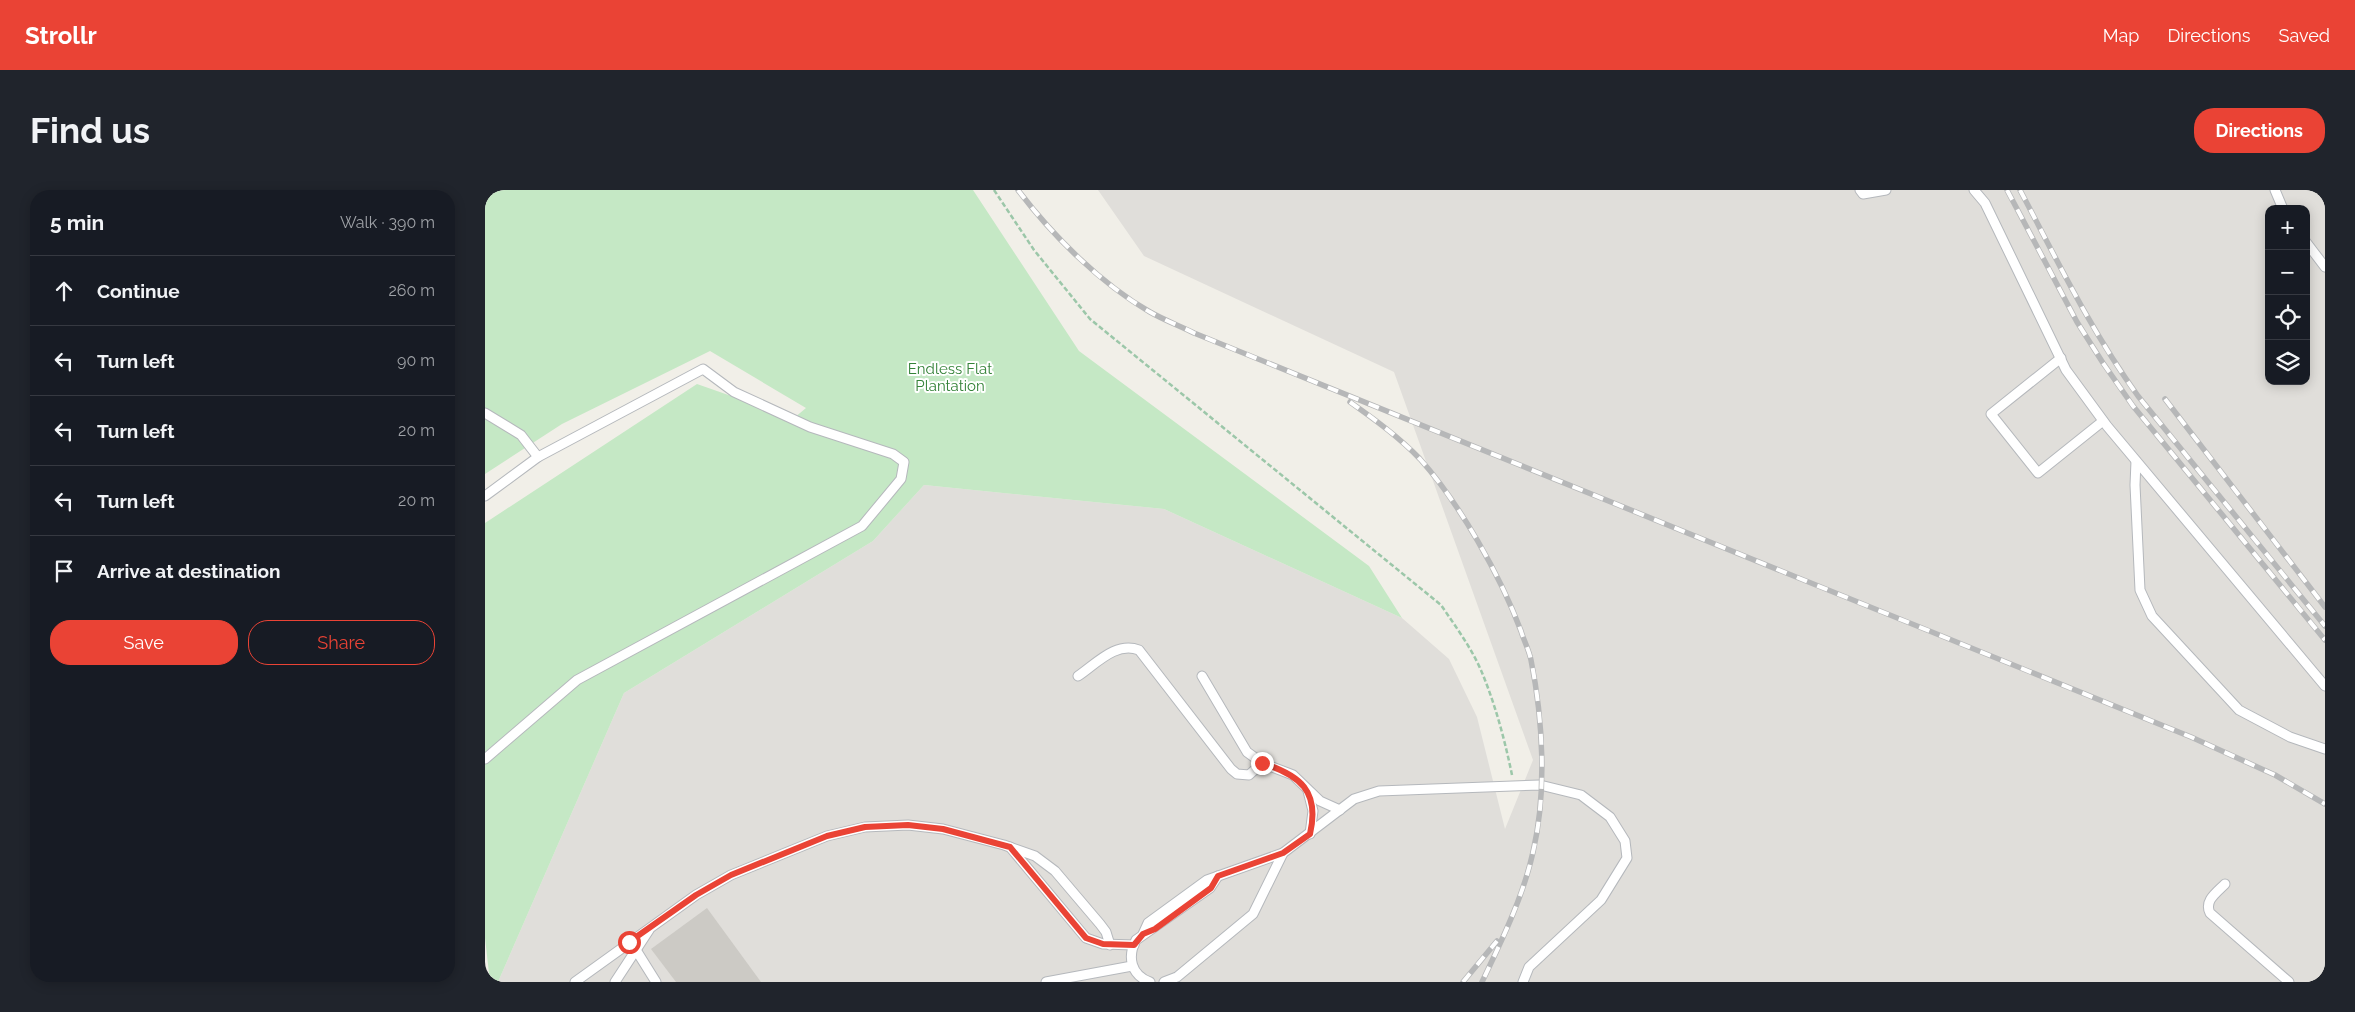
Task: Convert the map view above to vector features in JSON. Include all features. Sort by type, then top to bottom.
[{"type":"lane","points":[[1860,190],[1863,194],[1887,190]]},
{"type":"lane","points":[[1974,190],[1985,203],[2061,358],[2081,392],[2136,461],[2325,686]]},
{"type":"lane","points":[[2275,190],[2281,205]]},
{"type":"lane","points":[[2310,247],[2325,267]]},
{"type":"lane","points":[[2061,358],[1991,414],[2039,473],[2103,421]]},
{"type":"lane","points":[[485,496],[538,457],[703,370],[734,392],[810,428],[893,454],[904,462],[901,479],[862,526],[577,680],[485,759]]},
{"type":"lane","points":[[485,413],[521,435],[538,457]]},
{"type":"lane","points":[[2136,461],[2135,485],[2140,590],[2152,616],[2239,710],[2290,736],[2325,749]]},
{"type":"lane","points":[[1078,676],[1119,648],[1132,647],[1139,650],[1231,770],[1237,774],[1249,776],[1262,763]]},
{"type":"lane","points":[[1202,676],[1247,752],[1262,763],[1293,775],[1308,791],[1325,804],[1340,810]]},
{"type":"lane","points":[[1151,982],[1137,974],[1132,966],[1131,957],[1134,945],[1143,934],[1148,923],[1207,880],[1283,853],[1354,800],[1379,791],[1540,785],[1581,795],[1611,817],[1625,840],[1627,858],[1601,900],[1529,967],[1523,982]]},
{"type":"lane","points":[[1308,791],[1313,811],[1310,834]]},
{"type":"lane","points":[[575,982],[696,895],[731,875],[827,836],[865,827],[908,825],[943,829],[1010,847],[1035,856],[1055,871],[1103,928],[1110,945]]},
{"type":"lane","points":[[1010,847],[1082,934],[1096,943],[1134,945]]},
{"type":"lane","points":[[1164,982],[1177,980],[1253,914],[1283,853]]},
{"type":"lane","points":[[2225,884],[2208,902],[2207,907],[2211,914],[2289,982]]},
{"type":"lane","points":[[615,982],[652,926]]},
{"type":"lane","points":[[636,950],[656,982]]},
{"type":"lane","points":[[1046,982],[1075,979],[1132,966]]},
{"type":"path","points":[[994,190],[1034,250],[1090,319],[1441,606],[1461,634],[1482,674],[1505,743],[1514,786]]},
{"type":"shaded area","points":[[1098,190],[2325,190],[2325,982],[498,982],[624,693],[873,541],[924,485],[1164,509],[1402,618],[1449,659],[1477,717],[1505,829],[1533,760],[1394,372],[1144,256]]},
{"type":"green space","name":"Endless Flat Plantation","points":[[485,190],[973,190],[1079,351],[1369,566],[1402,618],[1164,509],[924,485],[873,541],[624,693],[498,982],[490,982],[485,938],[485,523],[697,384],[794,418],[806,408],[710,351],[562,424],[485,474]]},
{"type":"building","points":[[707,908],[761,982],[676,982],[651,949]]},
{"type":"railway","points":[[1018,190],[1046,224],[1096,273],[1132,301],[1166,320],[2191,737],[2275,775],[2325,804]]},
{"type":"railway","points":[[2007,190],[2077,322],[2133,406],[2325,640]]},
{"type":"railway","points":[[2020,190],[2090,321],[2138,396],[2325,626]]},
{"type":"railway","points":[[2165,399],[2325,607]]},
{"type":"railway","points":[[1350,402],[1404,443],[1420,459],[1450,497],[1478,541],[1502,587],[1531,660],[1541,731],[1542,756],[1542,781],[1537,829],[1529,869],[1518,902],[1482,982]]},
{"type":"railway","points":[[1463,982],[1497,941]]},
{"type":"route","points":[[629,942],[696,895],[731,875],[827,836],[865,827],[908,825],[943,829],[1010,847],[1086,938],[1096,943],[1134,945],[1136,940],[1143,934],[1151,932],[1211,888],[1218,876],[1283,853],[1310,834],[1313,811],[1308,791],[1293,775],[1262,763]]}]
